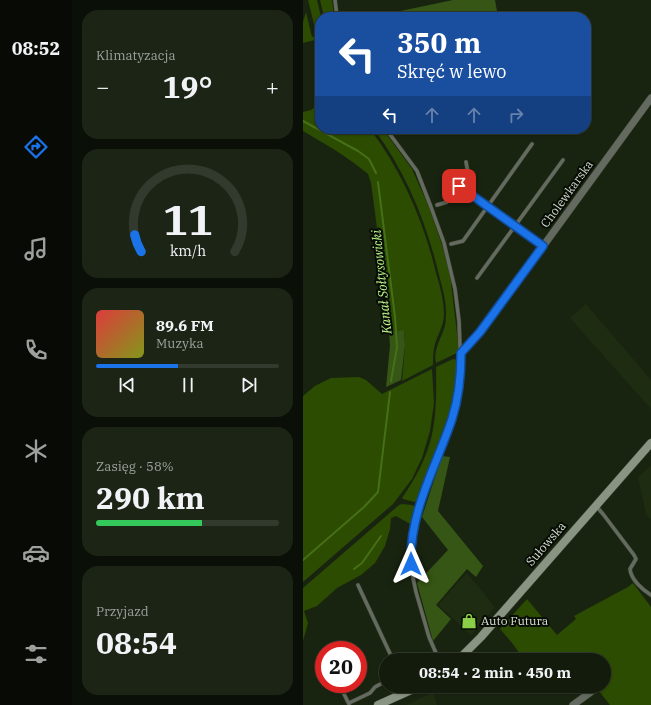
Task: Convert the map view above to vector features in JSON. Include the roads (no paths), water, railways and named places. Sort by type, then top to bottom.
[{"type":"main road","name":"Sułowska","points":[[465,653],[481,637],[651,443]]},
{"type":"main road","points":[[378,705],[388,703],[402,693]]},
{"type":"street","name":"Cholewkarska","points":[[461,353],[482,330],[651,98]]},
{"type":"street","points":[[459,186],[543,246]]},
{"type":"street","points":[[573,705],[590,693]]},
{"type":"lane","points":[[335,0],[336,12]]},
{"type":"lane","points":[[390,134],[417,171],[444,242],[455,289],[461,353],[459,393],[452,418],[424,489],[412,540],[412,574],[429,637],[436,653]]},
{"type":"lane","points":[[451,244],[463,241],[533,144]]},
{"type":"lane","points":[[477,278],[563,160]]},
{"type":"lane","points":[[437,205],[447,202],[468,173],[466,162]]},
{"type":"lane","points":[[596,506],[634,556],[636,560],[630,569],[632,575],[638,584],[651,595]]},
{"type":"lane","points":[[358,585],[390,653]]},
{"type":"lane","points":[[344,693],[349,704],[370,693],[379,685]]},
{"type":"waterway","name":"Kanał Sołtysowicki","points":[[303,121],[315,128]]},
{"type":"waterway","name":"Kanał Sołtysowicki","points":[[327,134],[358,151],[369,159],[376,173]]},
{"type":"waterway","name":"Kanał Sołtysowicki","points":[[378,182],[395,317],[397,347],[391,381]]},
{"type":"waterway","name":"Kanał Sołtysowicki","points":[[303,560],[364,507],[378,492],[390,392]]},
{"type":"waterway","points":[[354,569],[362,563],[381,536]]},
{"type":"place","name":"Auto Futura","points":[[469,621]]}]
